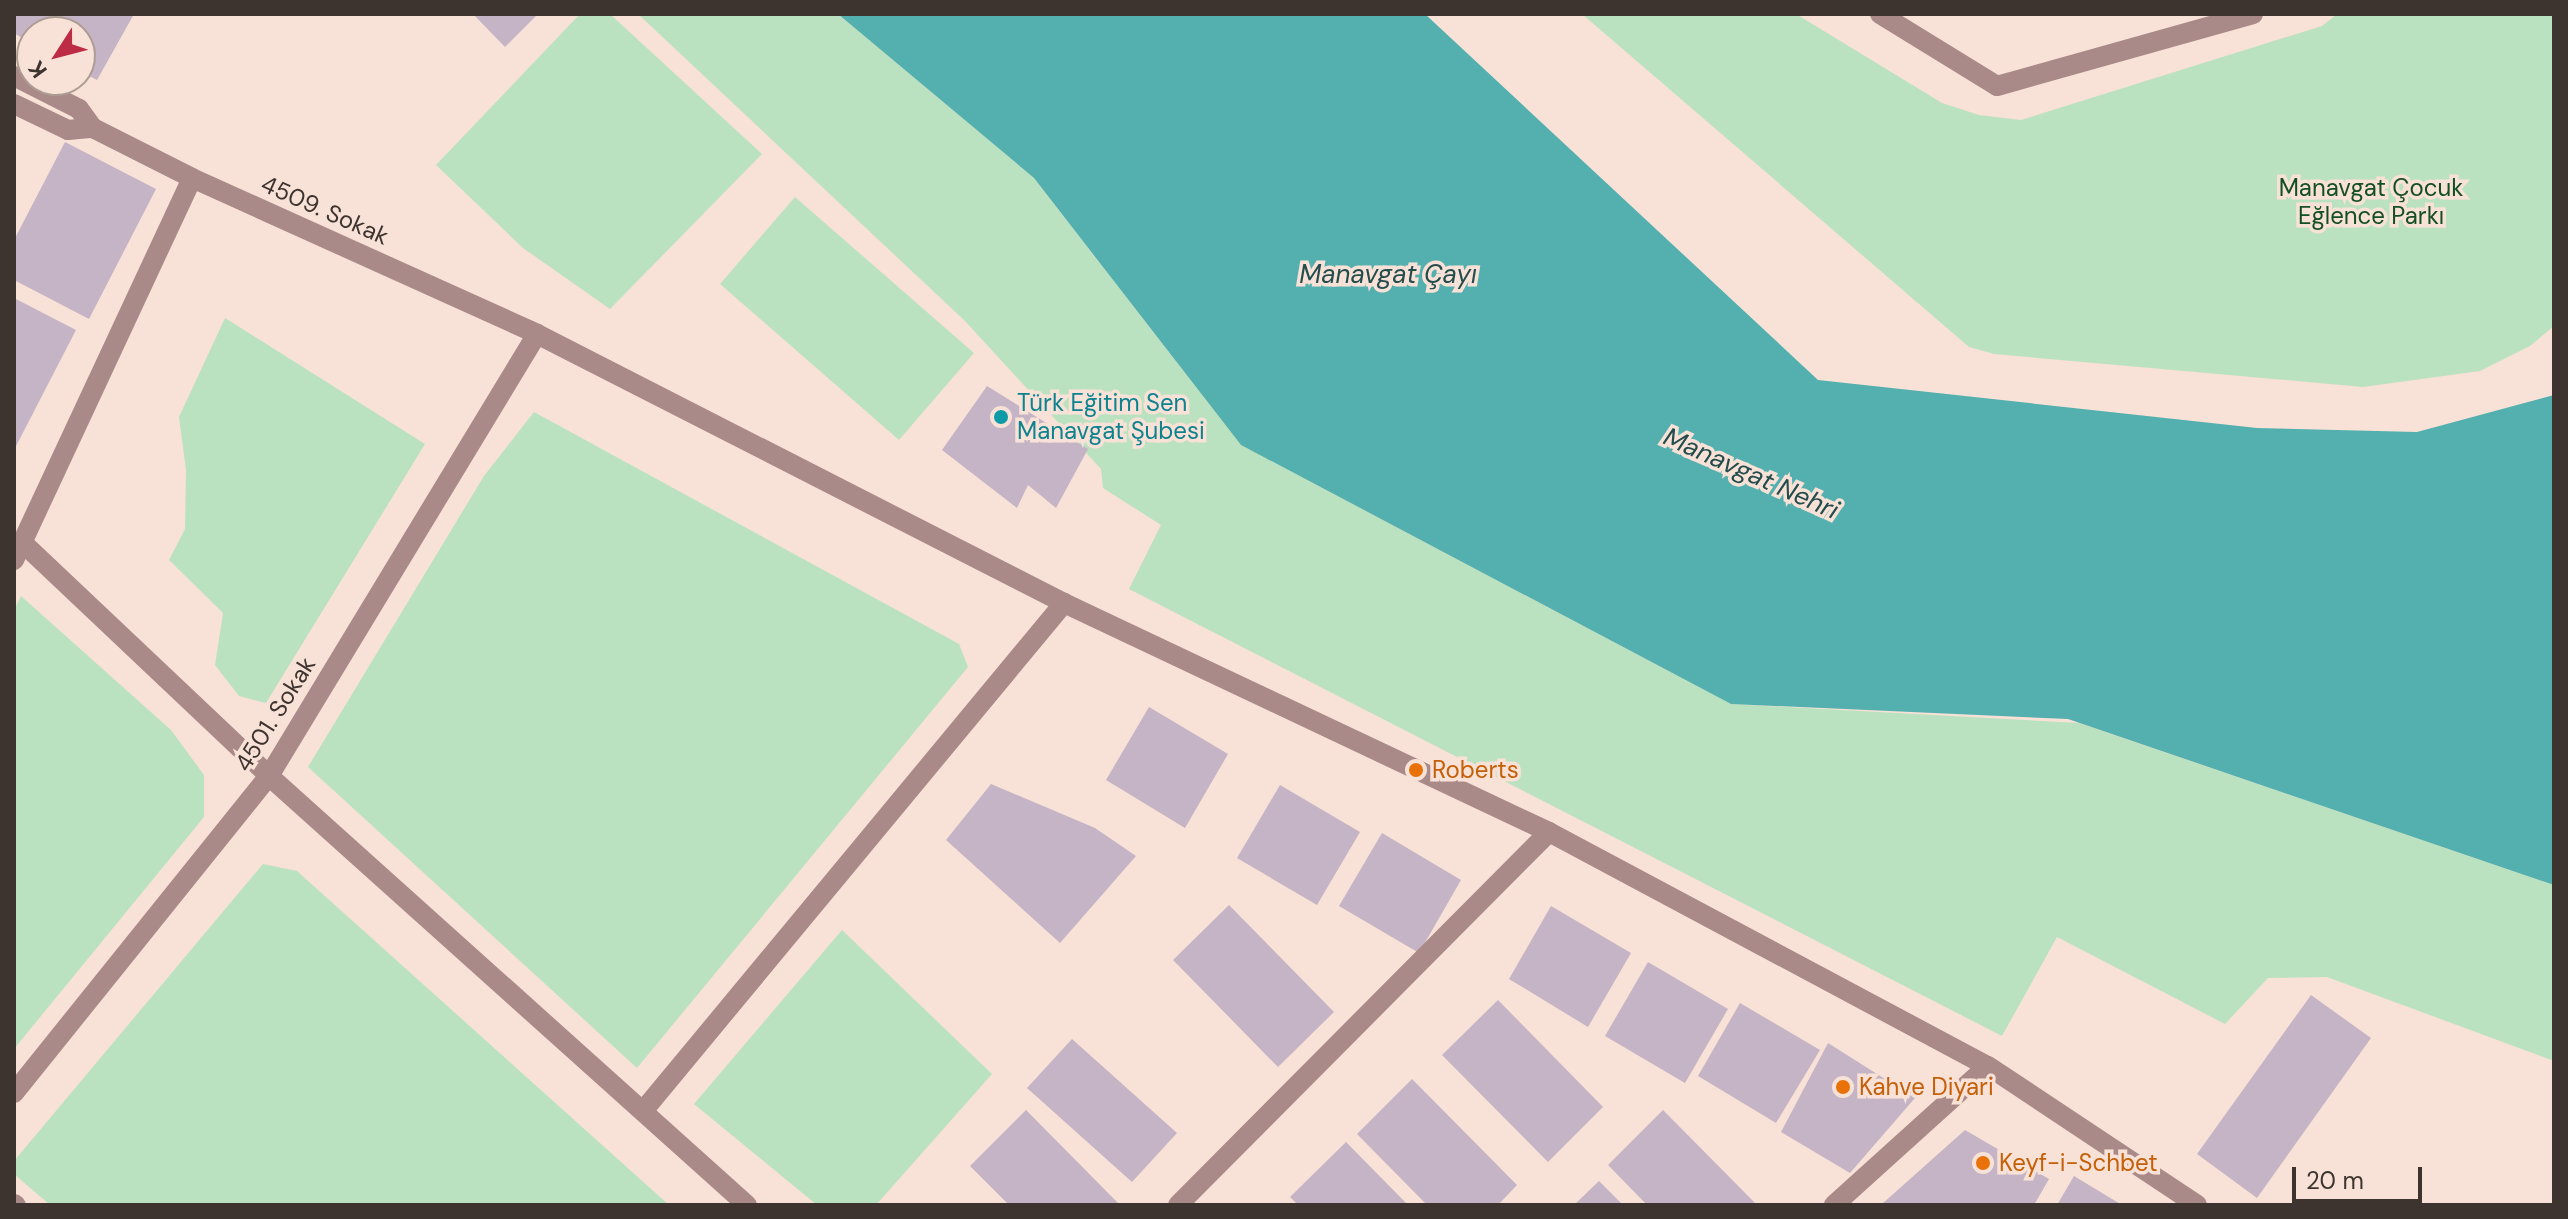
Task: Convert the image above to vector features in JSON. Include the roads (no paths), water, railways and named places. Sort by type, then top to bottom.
[{"type":"street","points":[[1880,14],[1997,86],[2253,14]]},
{"type":"street","name":"4509. Sokak","points":[[14,76],[79,109],[93,128],[192,178],[537,334],[1064,603],[1549,832],[1988,1066],[2197,1205]]},
{"type":"street","name":"4509. Sokak","points":[[14,104],[68,130],[93,128]]},
{"type":"street","points":[[192,178],[19,551],[747,1205]]},
{"type":"street","name":"4501. Sokak","points":[[14,1093],[269,776],[537,334]]},
{"type":"street","points":[[643,1111],[1064,603]]},
{"type":"street","points":[[1178,1205],[1549,832]]},
{"type":"street","points":[[1834,1205],[1988,1066]]},
{"type":"water","name":"Manavgat Çayı","points":[[838,14],[1425,14],[1818,380],[2257,428],[2417,432],[2554,395],[2554,885],[2068,719],[1731,704],[1241,445],[1034,178]]},
{"type":"place","name":"Türk Eğitim Sen Manavgat Şubesi","points":[[1001,417]]},
{"type":"place","name":"Roberts","points":[[1416,770]]},
{"type":"place","name":"Kahve Diyari","points":[[1843,1087]]},
{"type":"place","name":"Keyf-i-Schbet","points":[[1983,1163]]},
{"type":"park label","name":"Manavgat Çocuk Eğlence Parkı","points":[[2371,202]]},
{"type":"water label","name":"Manavgat Nehri","points":[[1751,474]]}]
